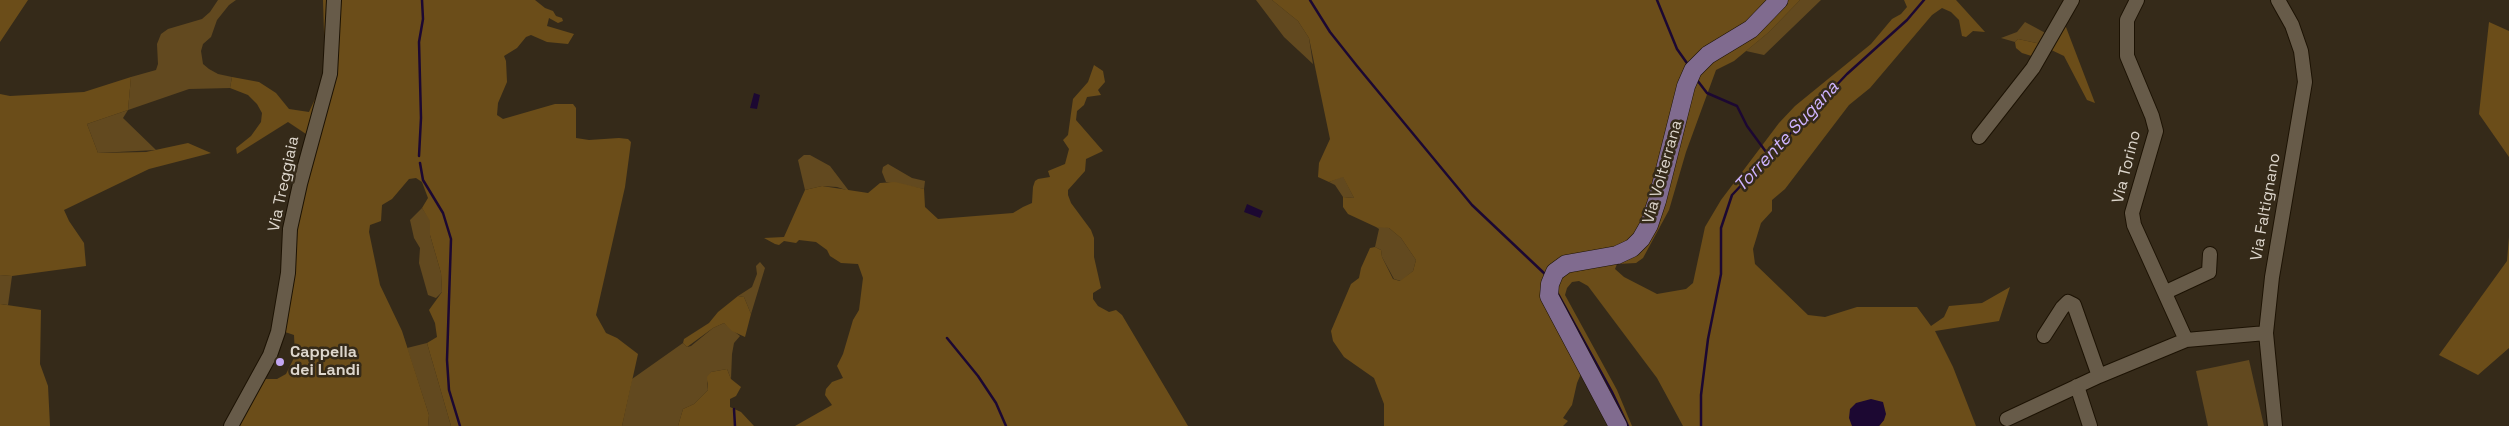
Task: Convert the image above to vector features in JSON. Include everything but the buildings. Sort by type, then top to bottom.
[{"type":"main road","name":"Via Volterrana","points":[[1618,426],[1549,296],[1551,280],[1555,272],[1566,264],[1617,255],[1632,248],[1641,239],[1650,225],[1686,86],[1693,70],[1708,55],[1751,29],[1779,0]]},
{"type":"street","name":"Via Treggiaia","points":[[231,426],[270,355],[279,330],[288,274],[290,229],[330,74],[334,0]]},
{"type":"street","points":[[1979,137],[2033,68],[2072,0]]},
{"type":"street","name":"Via Torino","points":[[2137,0],[2127,20],[2127,56],[2152,116],[2156,131],[2132,213],[2134,225],[2166,292],[2186,340]]},
{"type":"street","name":"Via Faltignano","points":[[2275,426],[2266,333],[2272,277],[2305,82],[2301,51],[2292,25],[2278,0]]},
{"type":"street","points":[[2166,292],[2209,272],[2210,254]]},
{"type":"street","points":[[2044,336],[2062,308],[2068,302],[2074,305],[2099,376]]},
{"type":"street","points":[[2007,419],[2099,376],[2186,340],[2266,333]]},
{"type":"street","points":[[2077,386],[2090,426]]},
{"type":"shaded area","points":[[0,0],[28,0],[0,42]]},
{"type":"shaded area","points":[[218,0],[236,0],[229,5],[217,20],[211,37],[203,44],[201,51],[203,64],[218,74],[232,77],[230,88],[189,89],[128,110],[131,77],[156,70],[158,64],[157,44],[161,34],[168,29],[202,19],[210,12]]},
{"type":"shaded area","points":[[323,0],[535,0],[545,8],[553,11],[556,16],[562,18],[563,21],[558,23],[549,18],[547,26],[574,34],[568,44],[547,42],[531,35],[526,37],[517,48],[504,56],[507,82],[498,103],[497,115],[503,119],[555,104],[573,104],[576,108],[576,138],[589,140],[619,138],[628,139],[631,142],[625,187],[596,315],[606,333],[617,338],[638,354],[622,426],[451,426],[427,343],[437,337],[435,323],[429,310],[442,292],[441,273],[430,235],[430,221],[422,208],[428,198],[422,182],[416,178],[409,179],[392,199],[382,205],[381,221],[370,225],[369,232],[380,285],[402,331],[429,415],[428,426],[231,426],[257,379],[277,379],[286,374],[295,356],[294,335],[279,330],[312,138],[288,122],[237,154],[236,148],[251,136],[261,122],[262,113],[257,104],[248,95],[230,88],[232,77],[259,82],[276,93],[289,109],[309,112],[322,84],[325,65]]},
{"type":"shaded area","points":[[1256,0],[1272,0],[1298,21],[1309,38],[1313,64],[1284,37]]},
{"type":"shaded area","points":[[1272,0],[1800,0],[1769,32],[1734,61],[1716,70],[1686,152],[1669,210],[1643,258],[1636,263],[1617,264],[1615,269],[1624,277],[1657,294],[1686,289],[1693,283],[1705,227],[1721,200],[1779,123],[1795,106],[1871,44],[1892,19],[1901,14],[1907,7],[1904,0],[1956,0],[1985,32],[1973,31],[1966,37],[1962,36],[1959,20],[1951,12],[1942,8],[1932,15],[1870,88],[1849,105],[1785,189],[1772,200],[1772,211],[1761,223],[1753,249],[1755,264],[1808,315],[1825,317],[1857,307],[1917,307],[1931,326],[1944,317],[1949,306],[1982,303],[2010,287],[1999,321],[1935,331],[1953,367],[1976,426],[1879,426],[1884,420],[1852,426],[1683,426],[1657,378],[1588,286],[1579,281],[1572,282],[1567,288],[1565,295],[1617,390],[1632,426],[1609,426],[1583,369],[1577,383],[1572,405],[1563,418],[1568,421],[1563,426],[1384,426],[1384,404],[1374,378],[1344,357],[1333,341],[1331,331],[1351,284],[1359,278],[1361,268],[1370,248],[1375,247],[1381,250],[1382,257],[1393,279],[1400,281],[1413,271],[1416,260],[1401,238],[1389,228],[1376,227],[1348,214],[1343,207],[1343,197],[1354,198],[1343,177],[1329,182],[1318,177],[1319,163],[1330,139],[1309,38],[1298,21]]},
{"type":"shaded area","points":[[1800,0],[1821,0],[1764,55],[1746,51],[1769,32]]},
{"type":"shaded area","points":[[2025,22],[2051,36],[2041,44],[2018,39],[2015,42],[2001,38],[2017,32]]},
{"type":"shaded area","points":[[2064,22],[2095,103],[2087,100],[2064,56],[2045,47],[2038,58],[2022,53],[2016,48],[2015,42],[2018,39],[2041,44]]},
{"type":"shaded area","points":[[2489,22],[2509,31],[2509,157],[2479,114]]},
{"type":"shaded area","points":[[1094,65],[1103,71],[1105,82],[1098,90],[1101,95],[1087,97],[1084,105],[1077,111],[1076,120],[1103,151],[1086,159],[1085,171],[1068,190],[1071,203],[1091,230],[1094,238],[1094,257],[1101,288],[1093,293],[1093,299],[1098,306],[1109,312],[1116,310],[1122,315],[1188,426],[795,426],[832,405],[825,395],[826,389],[832,382],[843,378],[837,366],[843,354],[853,320],[859,310],[863,278],[858,264],[841,263],[830,256],[827,250],[816,242],[799,240],[796,243],[784,241],[779,245],[764,238],[784,237],[805,190],[822,186],[868,193],[880,183],[895,182],[924,189],[925,207],[938,219],[1013,213],[1032,203],[1035,181],[1050,177],[1048,171],[1065,164],[1069,149],[1063,140],[1068,135],[1073,99],[1088,82]]},
{"type":"shaded area","points":[[131,77],[128,110],[87,124],[98,153],[146,152],[188,143],[211,153],[149,169],[64,210],[84,243],[86,266],[12,276],[0,275],[0,94],[10,96],[84,92]]},
{"type":"shaded area","points":[[754,93],[760,95],[757,109],[750,108]]},
{"type":"shaded area","points":[[128,110],[123,118],[156,150],[98,153],[87,124]]},
{"type":"shaded area","points":[[804,155],[810,155],[830,166],[849,191],[837,187],[822,186],[805,190],[798,160]]},
{"type":"shaded area","points":[[888,164],[912,178],[925,181],[924,189],[886,182],[882,172],[883,167]]},
{"type":"shaded area","points":[[1343,176],[1354,198],[1343,197],[1335,185],[1329,182]]},
{"type":"shaded area","points":[[1247,204],[1263,211],[1260,218],[1244,212]]},
{"type":"shaded area","points":[[422,208],[431,221],[430,235],[441,273],[442,292],[436,298],[428,295],[419,263],[420,248],[414,238],[410,220]]},
{"type":"shaded area","points":[[1376,227],[1389,228],[1401,238],[1416,260],[1413,271],[1401,281],[1394,279],[1382,257],[1381,250],[1375,247],[1379,229]]},
{"type":"shaded area","points":[[2509,237],[2509,348],[2478,375],[2439,355],[2507,261]]},
{"type":"shaded area","points":[[760,262],[765,268],[751,314],[744,297],[738,296],[752,287],[757,274],[756,266]]},
{"type":"shaded area","points":[[0,275],[12,276],[8,305],[0,304]]},
{"type":"shaded area","points":[[738,296],[744,297],[751,314],[745,337],[732,331],[724,323],[713,328],[687,347],[683,343],[684,339],[709,323],[718,312]]},
{"type":"shaded area","points":[[0,304],[41,310],[40,364],[48,386],[50,426],[0,426]]},
{"type":"shaded area","points":[[724,323],[740,336],[734,343],[731,379],[727,369],[711,372],[707,383],[708,390],[694,404],[683,409],[678,426],[622,426],[632,379],[683,343],[687,347],[691,346],[713,328]]},
{"type":"shaded area","points":[[427,343],[451,426],[428,426],[429,415],[407,348]]},
{"type":"shaded area","points":[[2249,360],[2264,426],[2208,426],[2196,371]]},
{"type":"shaded area","points":[[727,369],[731,379],[741,387],[736,396],[730,399],[730,407],[741,412],[754,426],[678,426],[683,409],[694,404],[708,390],[707,377],[711,372]]},
{"type":"shaded area","points":[[1871,399],[1883,402],[1886,414],[1884,420],[1879,426],[1852,426],[1849,418],[1850,409],[1856,403]]},
{"type":"waterway","points":[[419,156],[421,118],[419,42],[423,19],[422,0]]},
{"type":"waterway","points":[[1310,0],[1330,32],[1472,205],[1546,275]]},
{"type":"waterway","points":[[1657,0],[1677,49],[1689,66]]},
{"type":"waterway","name":"Torrente Sugana","points":[[1701,426],[1701,395],[1708,339],[1721,274],[1721,228],[1732,195],[1847,74],[1907,20],[1924,0]]},
{"type":"waterway","points":[[1697,80],[1707,93],[1737,106],[1747,126],[1769,156]]},
{"type":"waterway","points":[[420,163],[423,180],[443,213],[451,239],[447,360],[449,390],[460,426]]},
{"type":"waterway","points":[[1557,292],[1612,392],[1628,426]]},
{"type":"waterway","points":[[947,338],[978,376],[996,403],[1006,426]]},
{"type":"waterway","points":[[734,409],[735,426]]},
{"type":"place","name":"Cappella dei Landi","points":[[280,362]]}]
